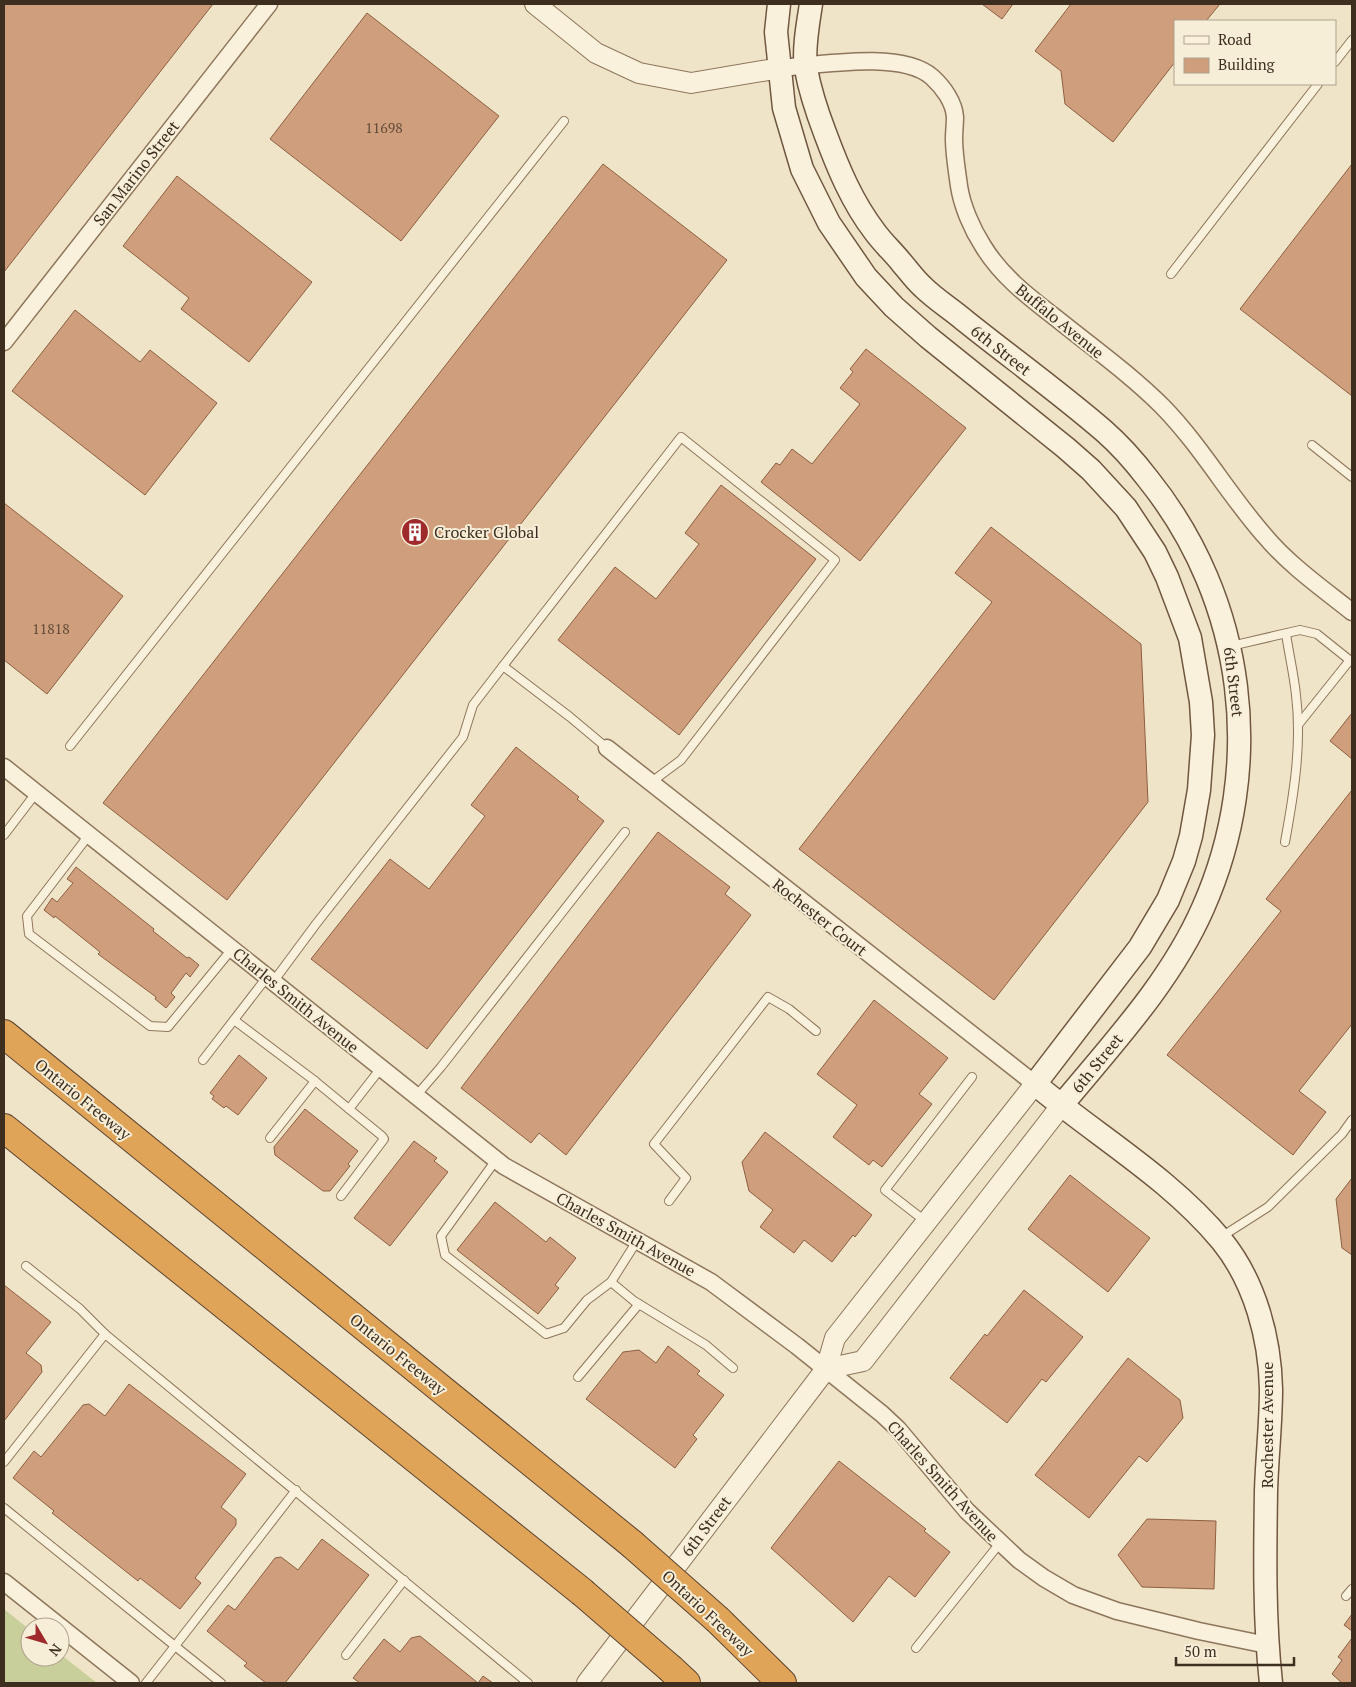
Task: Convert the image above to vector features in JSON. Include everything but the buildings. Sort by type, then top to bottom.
[{"type":"highway","name":"Ontario Freeway","points":[[4,1034],[632,1544],[718,1620],[782,1683]]},
{"type":"highway","points":[[4,1128],[582,1592],[678,1676]]},
{"type":"main road","name":"6th Street","points":[[779,4],[776,32],[784,108],[802,170],[829,224],[866,277],[894,307],[928,337],[1066,448],[1109,488],[1126,508],[1155,552],[1177,600],[1190,638],[1201,702],[1203,735],[1198,796],[1191,836],[1184,861],[1168,900],[1140,947],[1035,1084]]},
{"type":"main road","name":"6th Street","points":[[811,4],[806,66],[814,104],[835,162],[854,200],[875,232],[923,287],[1104,431],[1136,464],[1160,493],[1184,530],[1214,594],[1230,646],[1239,712],[1239,757],[1235,803],[1217,873],[1203,909],[1187,940],[1164,976],[1138,1012],[1061,1106]]},
{"type":"main road","name":"Rochester Avenue","points":[[1035,1084],[1061,1106],[1170,1188],[1192,1208],[1219,1238],[1242,1270],[1258,1307],[1267,1347],[1271,1388],[1266,1492],[1267,1645],[1271,1683]]},
{"type":"street","name":"San Marino Street","points":[[4,342],[269,4]]},
{"type":"street","name":"Buffalo Avenue","points":[[535,4],[596,53],[639,73],[691,83],[780,68],[872,61],[892,61],[911,65],[930,76],[948,96],[955,115],[954,140],[960,189],[969,218],[983,247],[1014,285],[1125,373],[1161,405],[1204,454],[1241,507],[1265,537],[1300,570],[1352,612]]},
{"type":"street","name":"Rochester Court","points":[[606,748],[1035,1084]]},
{"type":"street","name":"Charles Smith Avenue","points":[[4,767],[504,1166],[711,1282],[826,1369],[898,1429],[967,1511],[1019,1560],[1044,1578],[1073,1595],[1117,1611],[1267,1645]]},
{"type":"street","name":"6th Street","points":[[587,1683],[826,1369],[835,1338],[1035,1084]]},
{"type":"street","name":"6th Street","points":[[826,1369],[863,1361],[1061,1106]]},
{"type":"street","points":[[4,1582],[131,1683]]},
{"type":"lane","points":[[1336,61],[1352,40]]},
{"type":"lane","points":[[1171,274],[1317,85]]},
{"type":"lane","points":[[70,746],[564,121]]},
{"type":"lane","points":[[203,1060],[234,1020],[316,924],[463,736],[473,705],[681,437],[835,560],[681,760],[650,783]]},
{"type":"lane","points":[[1312,446],[1352,477]]},
{"type":"lane","points":[[1230,646],[1300,630],[1317,634],[1351,661],[1298,725]]},
{"type":"lane","points":[[1285,842],[1295,790],[1298,725],[1296,696],[1286,634]]},
{"type":"lane","points":[[503,666],[570,717],[606,748]]},
{"type":"lane","points":[[4,835],[36,793]]},
{"type":"lane","points":[[416,1096],[441,1067],[624,832]]},
{"type":"lane","points":[[88,835],[27,916],[29,934],[150,1026],[168,1027],[232,949]]},
{"type":"lane","points":[[670,1201],[686,1178],[654,1144],[768,997],[789,1008],[816,1031]]},
{"type":"lane","points":[[234,1020],[315,1082],[384,1139],[341,1196]]},
{"type":"lane","points":[[349,1110],[381,1068]]},
{"type":"lane","points":[[927,1222],[885,1190],[972,1077]]},
{"type":"lane","points":[[270,1138],[315,1082]]},
{"type":"lane","points":[[1219,1238],[1268,1208],[1342,1134],[1352,1120]]},
{"type":"lane","points":[[496,1160],[440,1236],[445,1255],[546,1334],[564,1328],[587,1300],[611,1282],[637,1241]]},
{"type":"lane","points":[[26,1266],[80,1309],[105,1334],[528,1683]]},
{"type":"lane","points":[[611,1282],[639,1304],[706,1346],[733,1368]]},
{"type":"lane","points":[[578,1377],[639,1304]]},
{"type":"lane","points":[[4,1462],[105,1334]]},
{"type":"lane","points":[[146,1683],[296,1490]]},
{"type":"lane","points":[[4,1508],[222,1683]]},
{"type":"lane","points":[[916,1648],[1000,1543]]},
{"type":"lane","points":[[346,1654],[404,1580]]},
{"type":"lane","points":[[1346,1596],[1352,1589]]},
{"type":"green space","points":[[4,1609],[20,1622],[20,1667],[70,1667],[70,1662],[97,1683],[4,1683]]},
{"type":"place","name":"Crocker Global","points":[[415,532]]}]
